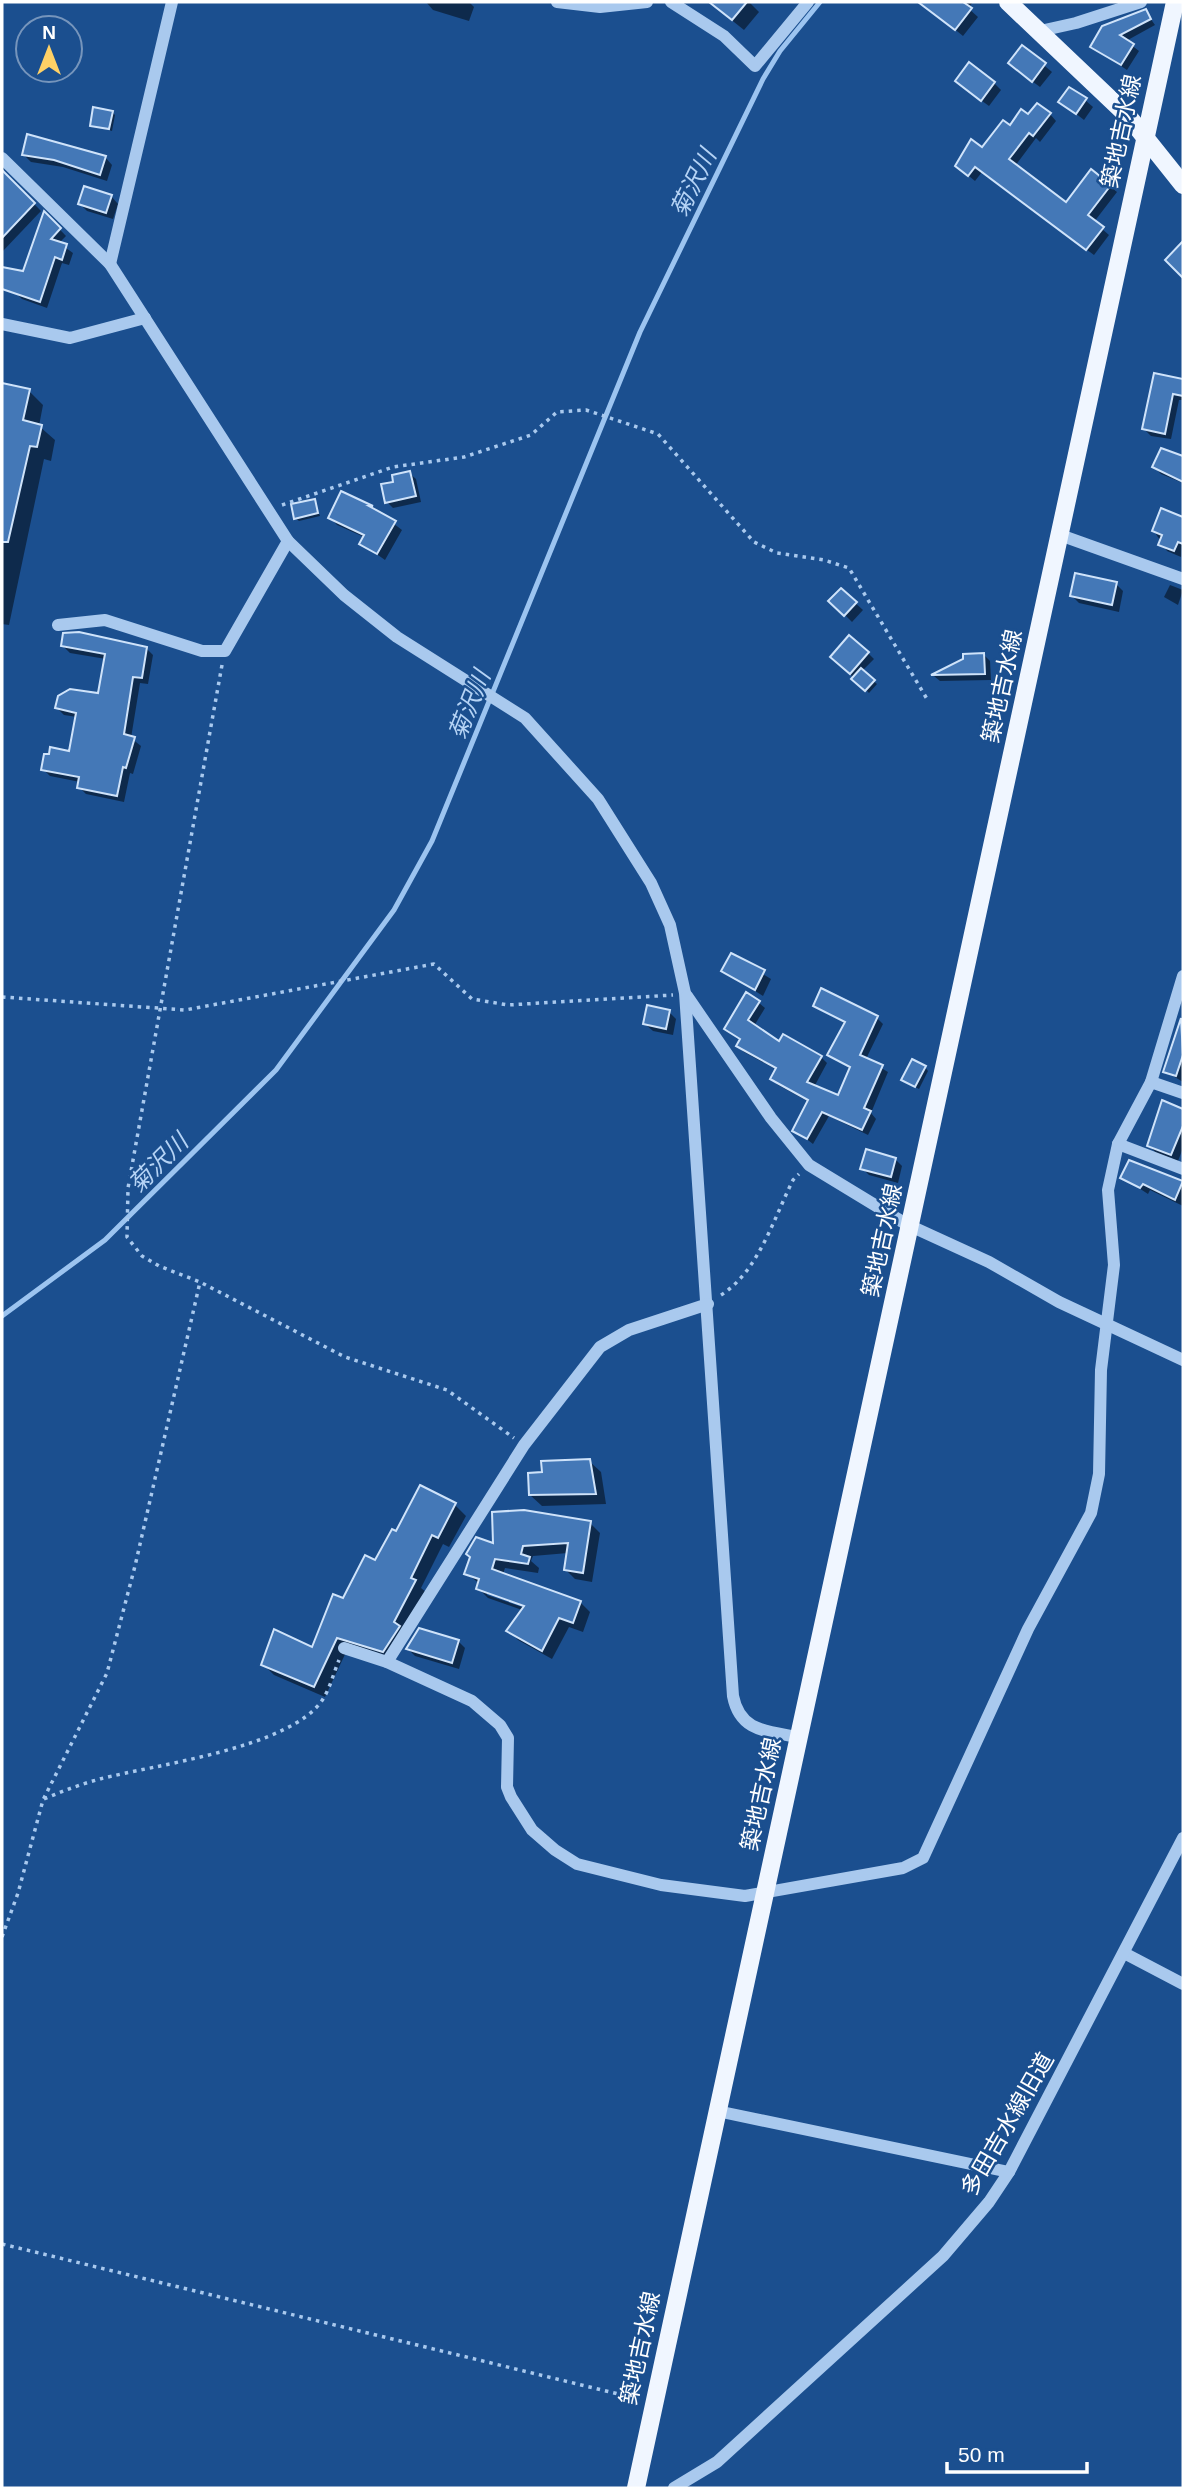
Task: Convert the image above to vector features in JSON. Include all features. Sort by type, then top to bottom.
[{"type":"main road","points":[[1008,2],[1145,136],[1183,185]]},
{"type":"main road","name":"築地吉水線","points":[[638,2488],[653,2402],[1175,2]]},
{"type":"street","points":[[110,264],[172,2]]},
{"type":"street","points":[[557,2],[600,7],[647,2]]},
{"type":"street","points":[[671,2],[724,36],[755,66],[808,2]]},
{"type":"street","points":[[1040,31],[1076,23],[1141,2]]},
{"type":"street","points":[[2,158],[110,264],[288,541],[344,595],[397,637],[525,718],[566,760],[598,799],[651,883],[670,925],[685,993],[736,1712],[758,1729],[798,1737]]},
{"type":"street","points":[[2,324],[70,338],[145,318]]},
{"type":"street","points":[[1060,535],[1183,579]]},
{"type":"street","points":[[58,625],[105,620],[202,651],[225,651],[288,541]]},
{"type":"street","points":[[344,1648],[387,1662],[472,1701],[500,1726],[508,1738],[507,1787],[510,1797],[532,1830],[577,1864],[661,1885],[745,1896],[903,1868],[923,1858],[1028,1629],[1091,1513],[1099,1474],[1101,1370],[1109,1324],[1114,1265],[1108,1190],[1118,1144],[1151,1082],[1183,976]]},
{"type":"street","points":[[685,993],[771,1118],[809,1165],[910,1226],[989,1262],[1059,1302],[1183,1360]]},
{"type":"street","points":[[1151,1082],[1183,1093]]},
{"type":"street","points":[[1118,1144],[1183,1169]]},
{"type":"street","points":[[387,1662],[524,1445],[600,1347],[629,1330],[708,1304]]},
{"type":"street","name":"多田吉水線旧道","points":[[674,2488],[717,2462],[964,2234],[1009,2172],[1183,1838]]},
{"type":"street","points":[[1124,1953],[1183,1984]]},
{"type":"street","points":[[717,2111],[1009,2172]]},
{"type":"path","points":[[267,510],[393,467],[464,457],[531,435],[557,412],[586,410],[658,434],[754,542],[778,553],[824,560],[849,568],[927,699]]},
{"type":"path","points":[[225,651],[128,1188],[127,1237],[142,1256],[159,1266],[200,1282],[345,1357],[447,1390],[524,1445]]},
{"type":"path","points":[[2,997],[185,1010],[433,964],[472,999],[508,1005],[685,993]]},
{"type":"path","points":[[708,1304],[737,1285],[752,1263],[793,1180],[809,1165]]},
{"type":"path","points":[[2,1937],[18,1893],[43,1800],[107,1673],[135,1566],[200,1282]]},
{"type":"path","points":[[43,1800],[102,1779],[193,1761],[269,1734],[299,1720],[323,1700],[344,1648]]},
{"type":"path","points":[[2,2244],[653,2402]]},
{"type":"building","points":[[709,2],[747,2],[732,20]]},
{"type":"building","points":[[918,2],[963,2],[972,8],[955,30]]},
{"type":"building","points":[[1146,9],[1151,19],[1120,35],[1134,44],[1121,65],[1090,47],[1102,26]]},
{"type":"building","points":[[1022,45],[1046,63],[1032,82],[1008,63]]},
{"type":"building","points":[[969,62],[995,82],[981,101],[955,81]]},
{"type":"building","points":[[1069,87],[1087,98],[1076,114],[1058,102]]},
{"type":"building","points":[[1037,103],[1051,113],[1033,136],[1029,133],[1009,159],[1066,202],[1091,169],[1111,185],[1088,215],[1104,227],[1086,250],[975,167],[968,176],[955,166],[971,139],[982,147],[1003,120],[1010,125],[1021,109],[1028,114]]},
{"type":"building","points":[[93,107],[113,111],[109,129],[90,126]]},
{"type":"building","points":[[27,134],[106,156],[100,175],[54,160],[22,155]]},
{"type":"building","points":[[2,170],[35,203],[2,238]]},
{"type":"building","points":[[84,186],[112,195],[106,213],[78,204]]},
{"type":"building","points":[[44,211],[61,228],[51,239],[67,244],[62,260],[55,257],[40,302],[2,289],[2,267],[23,271]]},
{"type":"building","points":[[1183,241],[1183,278],[1165,260]]},
{"type":"building","points":[[1154,373],[1183,379],[1183,396],[1173,394],[1165,434],[1142,429]]},
{"type":"building","points":[[2,383],[30,389],[23,420],[42,425],[37,447],[30,446],[8,542],[2,542]]},
{"type":"building","points":[[1161,448],[1183,456],[1183,482],[1152,467]]},
{"type":"building","points":[[410,471],[416,496],[385,503],[381,484],[393,482],[392,475]]},
{"type":"building","points":[[341,491],[373,506],[369,506],[396,521],[377,554],[359,544],[364,535],[328,518]]},
{"type":"building","points":[[315,499],[318,513],[294,519],[291,504]]},
{"type":"building","points":[[1161,508],[1183,517],[1183,544],[1178,542],[1174,551],[1158,545],[1162,535],[1152,531]]},
{"type":"building","points":[[1075,573],[1117,582],[1112,605],[1070,596]]},
{"type":"building","points":[[841,588],[857,602],[844,616],[828,601]]},
{"type":"building","points":[[79,632],[147,647],[142,678],[133,677],[124,734],[135,737],[126,768],[123,767],[117,796],[77,788],[79,777],[41,770],[44,754],[49,754],[50,747],[69,751],[76,713],[55,708],[58,696],[70,689],[98,693],[105,654],[61,646],[63,633]]},
{"type":"building","points":[[849,635],[869,652],[850,674],[830,657]]},
{"type":"building","points":[[984,653],[985,674],[931,675],[963,659],[963,654]]},
{"type":"building","points":[[861,668],[875,680],[865,691],[851,679]]},
{"type":"building","points":[[731,953],[765,970],[755,990],[721,971]]},
{"type":"building","points":[[821,988],[878,1016],[860,1055],[883,1065],[864,1108],[871,1111],[862,1130],[822,1112],[807,1139],[792,1131],[808,1100],[770,1079],[776,1068],[736,1046],[740,1039],[724,1029],[746,992],[760,1001],[748,1020],[779,1041],[783,1034],[822,1056],[807,1082],[838,1095],[850,1067],[827,1055],[845,1022],[813,1006]]},
{"type":"building","points":[[647,1005],[670,1010],[666,1029],[643,1024]]},
{"type":"building","points":[[1181,1018],[1183,1055],[1176,1076],[1163,1072]]},
{"type":"building","points":[[912,1059],[926,1066],[915,1087],[901,1080]]},
{"type":"building","points":[[1162,1100],[1183,1109],[1183,1126],[1171,1155],[1147,1146]]},
{"type":"building","points":[[866,1149],[896,1158],[891,1177],[860,1169]]},
{"type":"building","points":[[1129,1160],[1183,1181],[1175,1200],[1143,1184],[1140,1188],[1120,1178]]},
{"type":"building","points":[[590,1459],[596,1494],[529,1495],[528,1473],[542,1472],[541,1461]]},
{"type":"building","points":[[420,1485],[456,1503],[438,1538],[432,1535],[411,1578],[416,1580],[394,1622],[400,1626],[383,1652],[337,1638],[314,1687],[261,1665],[274,1629],[312,1647],[333,1594],[343,1598],[365,1555],[375,1560],[392,1529],[396,1531]]},
{"type":"building","points":[[524,1510],[591,1521],[583,1573],[564,1570],[568,1543],[523,1546],[521,1554],[530,1557],[528,1564],[495,1559],[492,1569],[581,1601],[573,1623],[559,1618],[542,1651],[506,1631],[524,1606],[476,1589],[479,1579],[464,1574],[470,1557],[466,1554],[476,1537],[493,1543],[492,1512]]},
{"type":"building","points":[[419,1628],[459,1640],[452,1663],[406,1649]]},
{"type":"waterway","name":"菊沢川","points":[[2,1316],[105,1240],[276,1070],[394,910],[432,841],[640,332],[763,79],[780,51],[820,2]]}]
